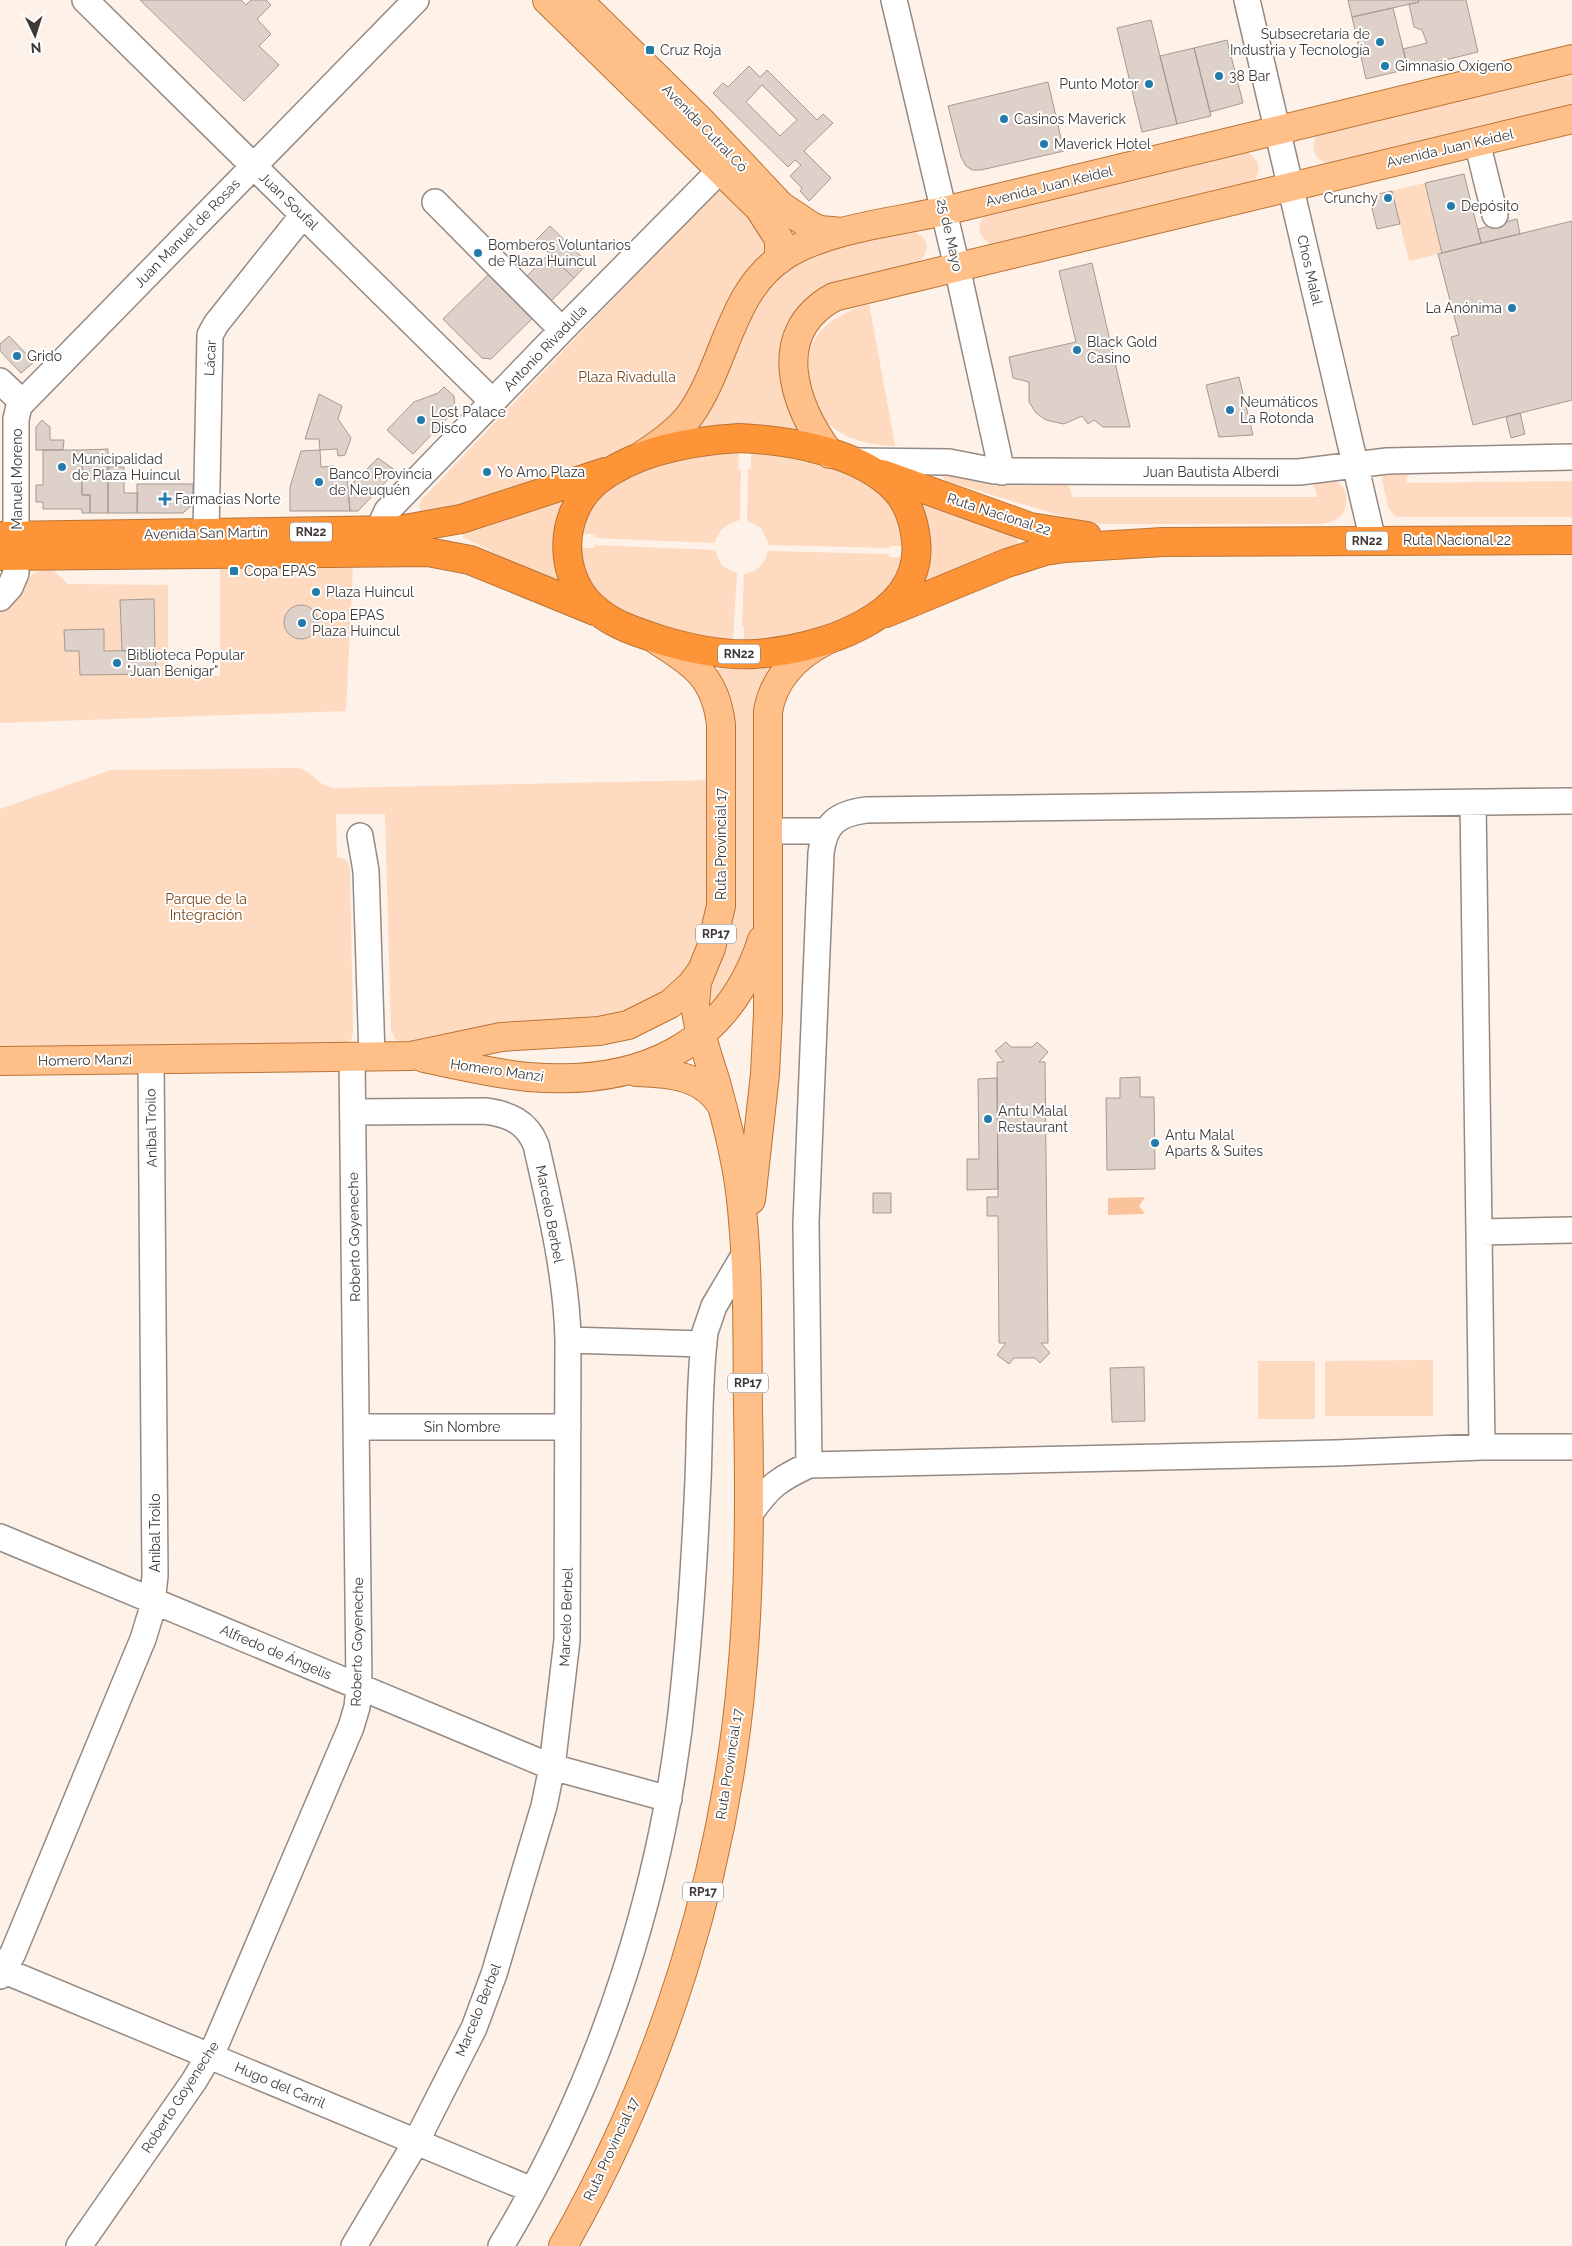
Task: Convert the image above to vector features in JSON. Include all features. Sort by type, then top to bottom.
[{"type":"highway","name":"RN22","points":[[739,438],[785,442],[850,461],[896,490],[905,502],[915,529],[917,556],[910,579],[896,599],[878,616],[828,639],[773,652],[736,654],[694,648],[652,637],[600,614],[579,592],[573,579],[567,550],[571,519],[586,493],[596,482],[622,466],[671,447],[708,440],[739,438]]},
{"type":"highway","name":"Ruta Nacional 22","points":[[850,461],[1030,527],[1074,535],[1163,542]]},
{"type":"highway","name":"Avenida San Martín","points":[[8,546],[380,541],[412,529],[446,522],[622,466]]},
{"type":"highway","name":"Avenida San Martín","points":[[8,546],[206,533],[380,541],[470,560],[600,614]]},
{"type":"highway","name":"Ruta Nacional 22","points":[[878,616],[1026,556],[1065,548],[1163,542],[1572,540]]},
{"type":"main road","name":"Avenida Cutral Có","points":[[547,0],[686,138],[728,163],[797,218],[820,230],[846,232]]},
{"type":"main road","name":"Avenida Cutral Có","points":[[578,0],[728,163],[774,228],[779,239],[779,260]]},
{"type":"main road","name":"Avenida Juan Keidel","points":[[622,466],[666,440],[690,416],[706,387],[746,298],[759,279],[779,260],[818,240],[1572,59]]},
{"type":"main road","name":"Avenida Juan Keidel","points":[[850,461],[809,423],[801,405],[796,385],[794,349],[804,323],[817,308],[834,298],[1572,119]]},
{"type":"main road","name":"Ruta Provincial 17","points":[[563,2246],[619,2135],[649,2064],[677,1986],[700,1906],[723,1808],[738,1715],[745,1632],[750,1514],[746,1252],[737,1172],[724,1109],[696,1015],[694,998],[700,972],[711,948],[721,906],[722,733],[720,710],[714,692],[703,674],[694,665],[652,637]]},
{"type":"main road","name":"Ruta Provincial 17","points":[[746,1252],[766,1053],[766,733],[770,701],[780,679],[795,661],[828,639]]},
{"type":"main road","name":"Homero Manzi","points":[[0,1061],[411,1056],[530,1077],[579,1077],[622,1072],[642,1067],[666,1057],[702,1034],[724,1012],[746,978],[762,942],[767,912]]},
{"type":"main road","name":"Homero Manzi","points":[[411,1056],[501,1037],[599,1031],[628,1025],[670,1004],[691,985],[700,972]]},
{"type":"main road","points":[[622,1072],[670,1074],[689,1079],[713,1094],[724,1109]]},
{"type":"street","name":"Juan Soufal","points":[[85,0],[493,402]]},
{"type":"street","name":"Juan Manuel de Rosas","points":[[22,402],[416,0]]},
{"type":"street","name":"25 de Mayo","points":[[894,0],[957,267],[1002,472]]},
{"type":"street","name":"Chos Malal","points":[[1246,0],[1373,541]]},
{"type":"street","points":[[1477,142],[1495,215]]},
{"type":"street","name":"Antonio Rivadulla","points":[[380,541],[387,511],[562,330],[728,163]]},
{"type":"street","points":[[435,202],[562,330]]},
{"type":"street","name":"Lácar","points":[[206,533],[210,335],[216,324],[303,215]]},
{"type":"street","points":[[0,381],[22,402]]},
{"type":"street","name":"Manuel Moreno","points":[[0,598],[13,582],[16,573],[8,546],[16,419],[17,410],[22,402]]},
{"type":"street","name":"Juan Bautista Alberdi","points":[[850,461],[949,462],[1002,472],[1299,472],[1402,460],[1572,457]]},
{"type":"street","points":[[809,1466],[806,1223],[821,862],[826,831],[832,822],[842,816],[866,810],[1572,801]]},
{"type":"street","points":[[1473,802],[1481,1232],[1482,1447]]},
{"type":"street","points":[[767,831],[826,831]]},
{"type":"street","name":"Roberto Goyeneche","points":[[79,2246],[210,2056],[223,2031],[351,1727],[357,1707],[359,1687],[353,1112],[362,1056],[366,870],[360,836]]},
{"type":"street","name":"Aníbal Troilo","points":[[1,1972],[13,1953],[143,1639],[153,1601],[155,1570],[151,1059]]},
{"type":"street","name":"Marcelo Berbel","points":[[353,1112],[485,1111],[506,1115],[528,1129],[536,1145],[559,1260],[566,1300],[568,1340],[567,1640],[552,1767],[544,1806],[494,1974],[474,2028],[416,2142],[354,2246]]},
{"type":"street","points":[[1481,1232],[1572,1230]]},
{"type":"street","points":[[501,2246],[532,2190],[576,2100],[597,2051],[634,1943],[656,1859],[669,1799],[678,1741],[688,1632],[704,1344],[708,1319],[746,1252]]},
{"type":"street","points":[[568,1340],[704,1344]]},
{"type":"street","name":"Sin Nombre","points":[[356,1428],[568,1427]]},
{"type":"street","points":[[750,1514],[764,1493],[783,1476],[809,1466],[1336,1454],[1482,1447],[1572,1447]]},
{"type":"street","name":"Alfredo de Ángelis","points":[[0,1537],[552,1767],[669,1799]]},
{"type":"street","name":"Hugo del Carril","points":[[1,1972],[210,2056],[532,2190]]},
{"type":"green space","points":[[1572,70],[1572,106],[1328,164],[1319,159],[1314,152],[1314,143],[1318,134]]},
{"type":"green space","points":[[1246,152],[1257,161],[1259,169],[1253,182],[995,245],[985,240],[980,232],[981,223],[987,214]]},
{"type":"green space","points":[[1425,183],[1442,253],[1409,261],[1392,191]]},
{"type":"green space","name":"Plaza Rivadulla","points":[[722,189],[773,238],[691,396],[652,438],[594,464],[429,515],[422,513],[419,505],[423,498],[715,192]]},
{"type":"green space","points":[[906,230],[914,231],[924,239],[926,249],[925,255],[921,260],[914,264],[822,290],[802,303],[793,314],[784,335],[782,353],[800,430],[752,424],[689,430],[743,327],[777,275],[808,255]]},
{"type":"green space","points":[[869,304],[895,446],[860,441],[849,437],[828,424],[820,415],[810,386],[809,355],[813,343],[820,332],[841,315]]},
{"type":"green space","points":[[739,452],[738,469],[741,469],[740,520],[724,528],[718,534],[715,543],[595,538],[595,534],[578,534],[580,526],[602,490],[651,466],[708,454]]},
{"type":"green space","points":[[751,452],[797,457],[851,471],[892,501],[909,546],[890,546],[889,548],[769,545],[761,528],[747,521],[748,469],[751,469]]},
{"type":"green space","points":[[1409,471],[1406,483],[1572,481],[1572,517],[1396,517],[1388,508],[1382,478],[1386,473]]},
{"type":"green space","points":[[943,473],[1067,483],[1073,497],[1318,497],[1312,481],[1328,480],[1342,486],[1345,491],[1346,502],[1340,517],[1331,522],[1321,524],[1100,524],[1072,519],[946,481],[943,478]]},
{"type":"green space","points":[[911,496],[1016,538],[1020,545],[921,585]]},
{"type":"green space","points":[[564,500],[567,590],[463,537],[463,532]]},
{"type":"green space","points":[[595,545],[715,550],[722,566],[737,573],[733,641],[697,637],[655,626],[634,618],[600,597],[589,585],[585,577],[578,548],[594,548]]},
{"type":"green space","points":[[768,551],[889,554],[889,557],[908,557],[906,565],[873,606],[821,629],[773,639],[744,641],[744,627],[742,626],[744,574],[760,567]]},
{"type":"green space","points":[[353,566],[346,711],[0,723],[0,610],[34,573],[52,569],[68,584],[168,585],[168,676],[220,676],[220,568]]},
{"type":"green space","points":[[774,665],[757,910],[744,958],[727,991],[704,1012],[717,671],[721,666]]},
{"type":"green space","name":"Parque de la Integración","points":[[297,768],[307,772],[319,782],[336,788],[713,780],[715,882],[704,941],[679,983],[634,1014],[450,1041],[401,1042],[395,1039],[391,1030],[385,814],[336,814],[337,857],[347,860],[350,868],[353,1031],[352,1038],[347,1044],[0,1049],[0,809],[111,770]]},
{"type":"green space","points":[[1433,1360],[1433,1416],[1325,1416],[1325,1361]]},
{"type":"green space","points":[[1258,1361],[1315,1361],[1315,1419],[1258,1419]]},
{"type":"shaded area","points":[[1145,1197],[1139,1206],[1145,1214],[1108,1215],[1108,1198]]},
{"type":"building","points":[[140,0],[241,0],[246,5],[251,0],[266,0],[271,5],[257,19],[271,34],[259,46],[279,65],[244,101]]},
{"type":"building","points":[[1348,0],[1418,0],[1419,2],[1352,17]]},
{"type":"building","points":[[1418,0],[1466,0],[1478,52],[1408,69],[1403,49],[1427,43],[1422,30],[1414,27],[1409,4],[1419,2]]},
{"type":"building","points":[[1393,8],[1408,69],[1366,79],[1352,17]]},
{"type":"building","name":"Punto Motor","points":[[1151,20],[1177,124],[1142,132],[1117,28]]},
{"type":"building","name":"38 Bar","points":[[1227,40],[1243,103],[1210,112],[1194,48]]},
{"type":"building","points":[[1194,48],[1211,116],[1177,124],[1160,56]]},
{"type":"building","points":[[749,66],[760,77],[767,70],[817,120],[823,114],[833,123],[804,151],[831,178],[809,201],[800,191],[802,188],[790,176],[801,165],[795,160],[788,167],[713,93],[723,83],[728,87]],"holes":[[[762,85],[797,120],[780,136],[746,102]]]},
{"type":"building","name":"Casinos Maverick","points":[[1048,82],[1064,151],[981,170],[972,170],[966,166],[961,157],[948,106]]},
{"type":"building","name":"Depósito","points":[[1464,174],[1481,243],[1442,253],[1425,183]]},
{"type":"building","points":[[1392,191],[1400,224],[1377,229],[1369,196]]},
{"type":"building","points":[[1517,219],[1520,234],[1481,243],[1478,229]]},
{"type":"building","name":"La Anónima","points":[[1572,221],[1572,400],[1473,425],[1451,337],[1459,335],[1438,254]]},
{"type":"building","points":[[550,226],[588,263],[574,278],[536,240]]},
{"type":"building","points":[[549,254],[574,278],[550,302],[525,278]]},
{"type":"building","name":"Black Gold Casino","points":[[1092,263],[1130,427],[1103,427],[1094,420],[1088,424],[1082,416],[1064,424],[1046,420],[1036,413],[1029,402],[1029,382],[1013,378],[1009,357],[1076,342],[1059,271]]},
{"type":"building","points":[[492,271],[536,315],[491,359],[482,358],[443,319]]},
{"type":"building","name":"Grido","points":[[9,336],[34,362],[21,373],[0,351],[0,344]]},
{"type":"building","name":"Neumáticos La Rotonda","points":[[1239,377],[1253,435],[1219,437],[1206,385]]},
{"type":"building","name":"Lost Palace Disco","points":[[444,387],[454,396],[455,410],[413,454],[387,430],[414,402],[438,393]]},
{"type":"building","points":[[319,394],[342,406],[338,419],[351,438],[345,455],[338,456],[337,449],[320,450],[319,439],[305,439]]},
{"type":"building","points":[[1520,413],[1525,434],[1511,438],[1506,417]]},
{"type":"building","points":[[42,420],[50,427],[50,440],[64,440],[63,450],[36,450],[36,427]]},
{"type":"building","points":[[108,449],[108,513],[90,513],[90,495],[82,495],[82,450]]},
{"type":"building","name":"Municipalidad de Plaza Huincul","points":[[43,450],[82,450],[82,495],[90,495],[90,513],[82,513],[82,509],[43,509],[43,502],[36,502],[36,485],[43,485]]},
{"type":"building","name":"Banco Provincia de Neuquén","points":[[320,450],[321,467],[334,466],[335,477],[347,476],[350,511],[290,511],[290,487],[301,451]]},
{"type":"building","points":[[378,458],[396,471],[358,511],[350,511],[348,488]]},
{"type":"building","points":[[108,467],[124,467],[124,493],[138,493],[137,513],[108,513]]},
{"type":"building","name":"Farmacias Norte","points":[[137,484],[193,484],[193,504],[183,513],[137,513]]},
{"type":"building","points":[[154,599],[155,650],[122,651],[120,600]]},
{"type":"building","name":"Copa EPAS Plaza Huincul","points":[[301,605],[308,606],[313,610],[317,615],[317,629],[313,634],[308,638],[301,639],[294,638],[289,634],[285,629],[284,622],[285,615],[289,610],[294,606]]},
{"type":"building","name":"Biblioteca Popular \"Juan Benigar\"","points":[[104,629],[104,651],[155,650],[156,674],[80,675],[79,651],[65,651],[64,630]]},
{"type":"building","points":[[1006,1042],[1011,1047],[1032,1047],[1037,1042],[1048,1052],[1039,1062],[1045,1062],[1048,1343],[1041,1343],[1050,1353],[1040,1363],[1035,1358],[1014,1358],[1009,1364],[997,1355],[1006,1343],[999,1343],[998,1216],[987,1216],[987,1197],[998,1197],[997,1062],[1004,1062],[995,1051]]},
{"type":"building","points":[[1140,1077],[1140,1097],[1154,1097],[1155,1169],[1107,1170],[1106,1098],[1120,1098],[1120,1078]]},
{"type":"building","name":"Antu Malal Restaurant","points":[[997,1078],[998,1189],[967,1190],[967,1159],[979,1159],[978,1079]]},
{"type":"building","points":[[873,1193],[891,1193],[891,1213],[873,1213]]},
{"type":"building","points":[[1144,1367],[1145,1421],[1112,1422],[1110,1368]]},
{"type":"place","name":"Subsecretaría de Industria y Tecnología","points":[[1380,42]]},
{"type":"place","name":"Cruz Roja","points":[[650,50]]},
{"type":"place","name":"Gimnasio Oxígeno","points":[[1385,66]]},
{"type":"place","name":"38 Bar","points":[[1219,76]]},
{"type":"place","name":"Punto Motor","points":[[1149,84]]},
{"type":"place","name":"Casinos Maverick","points":[[1004,119]]},
{"type":"place","name":"Maverick Hotel","points":[[1044,144]]},
{"type":"place","name":"Crunchy","points":[[1388,198]]},
{"type":"place","name":"Depósito","points":[[1451,206]]},
{"type":"place","name":"Bomberos Voluntarios de Plaza Huincul","points":[[478,253]]},
{"type":"place","name":"La Anónima","points":[[1512,308]]},
{"type":"place","name":"Black Gold Casino","points":[[1077,350]]},
{"type":"place","name":"Grido","points":[[17,356]]},
{"type":"place","name":"Neumáticos La Rotonda","points":[[1230,410]]},
{"type":"place","name":"Lost Palace Disco","points":[[421,420]]},
{"type":"place","name":"Municipalidad de Plaza Huincul","points":[[62,467]]},
{"type":"place","name":"Yo Amo Plaza","points":[[487,472]]},
{"type":"place","name":"Banco Provincia de Neuquén","points":[[319,482]]},
{"type":"place","name":"Farmacias Norte","points":[[165,499]]},
{"type":"place","name":"Copa EPAS","points":[[234,571]]},
{"type":"place","name":"Plaza Huincul","points":[[316,592]]},
{"type":"place","name":"Copa EPAS Plaza Huincul","points":[[302,623]]},
{"type":"place","name":"Biblioteca Popular \"Juan Benigar\"","points":[[117,663]]},
{"type":"place","name":"Antu Malal Restaurant","points":[[988,1119]]},
{"type":"place","name":"Antu Malal Aparts & Suites","points":[[1155,1143]]}]
